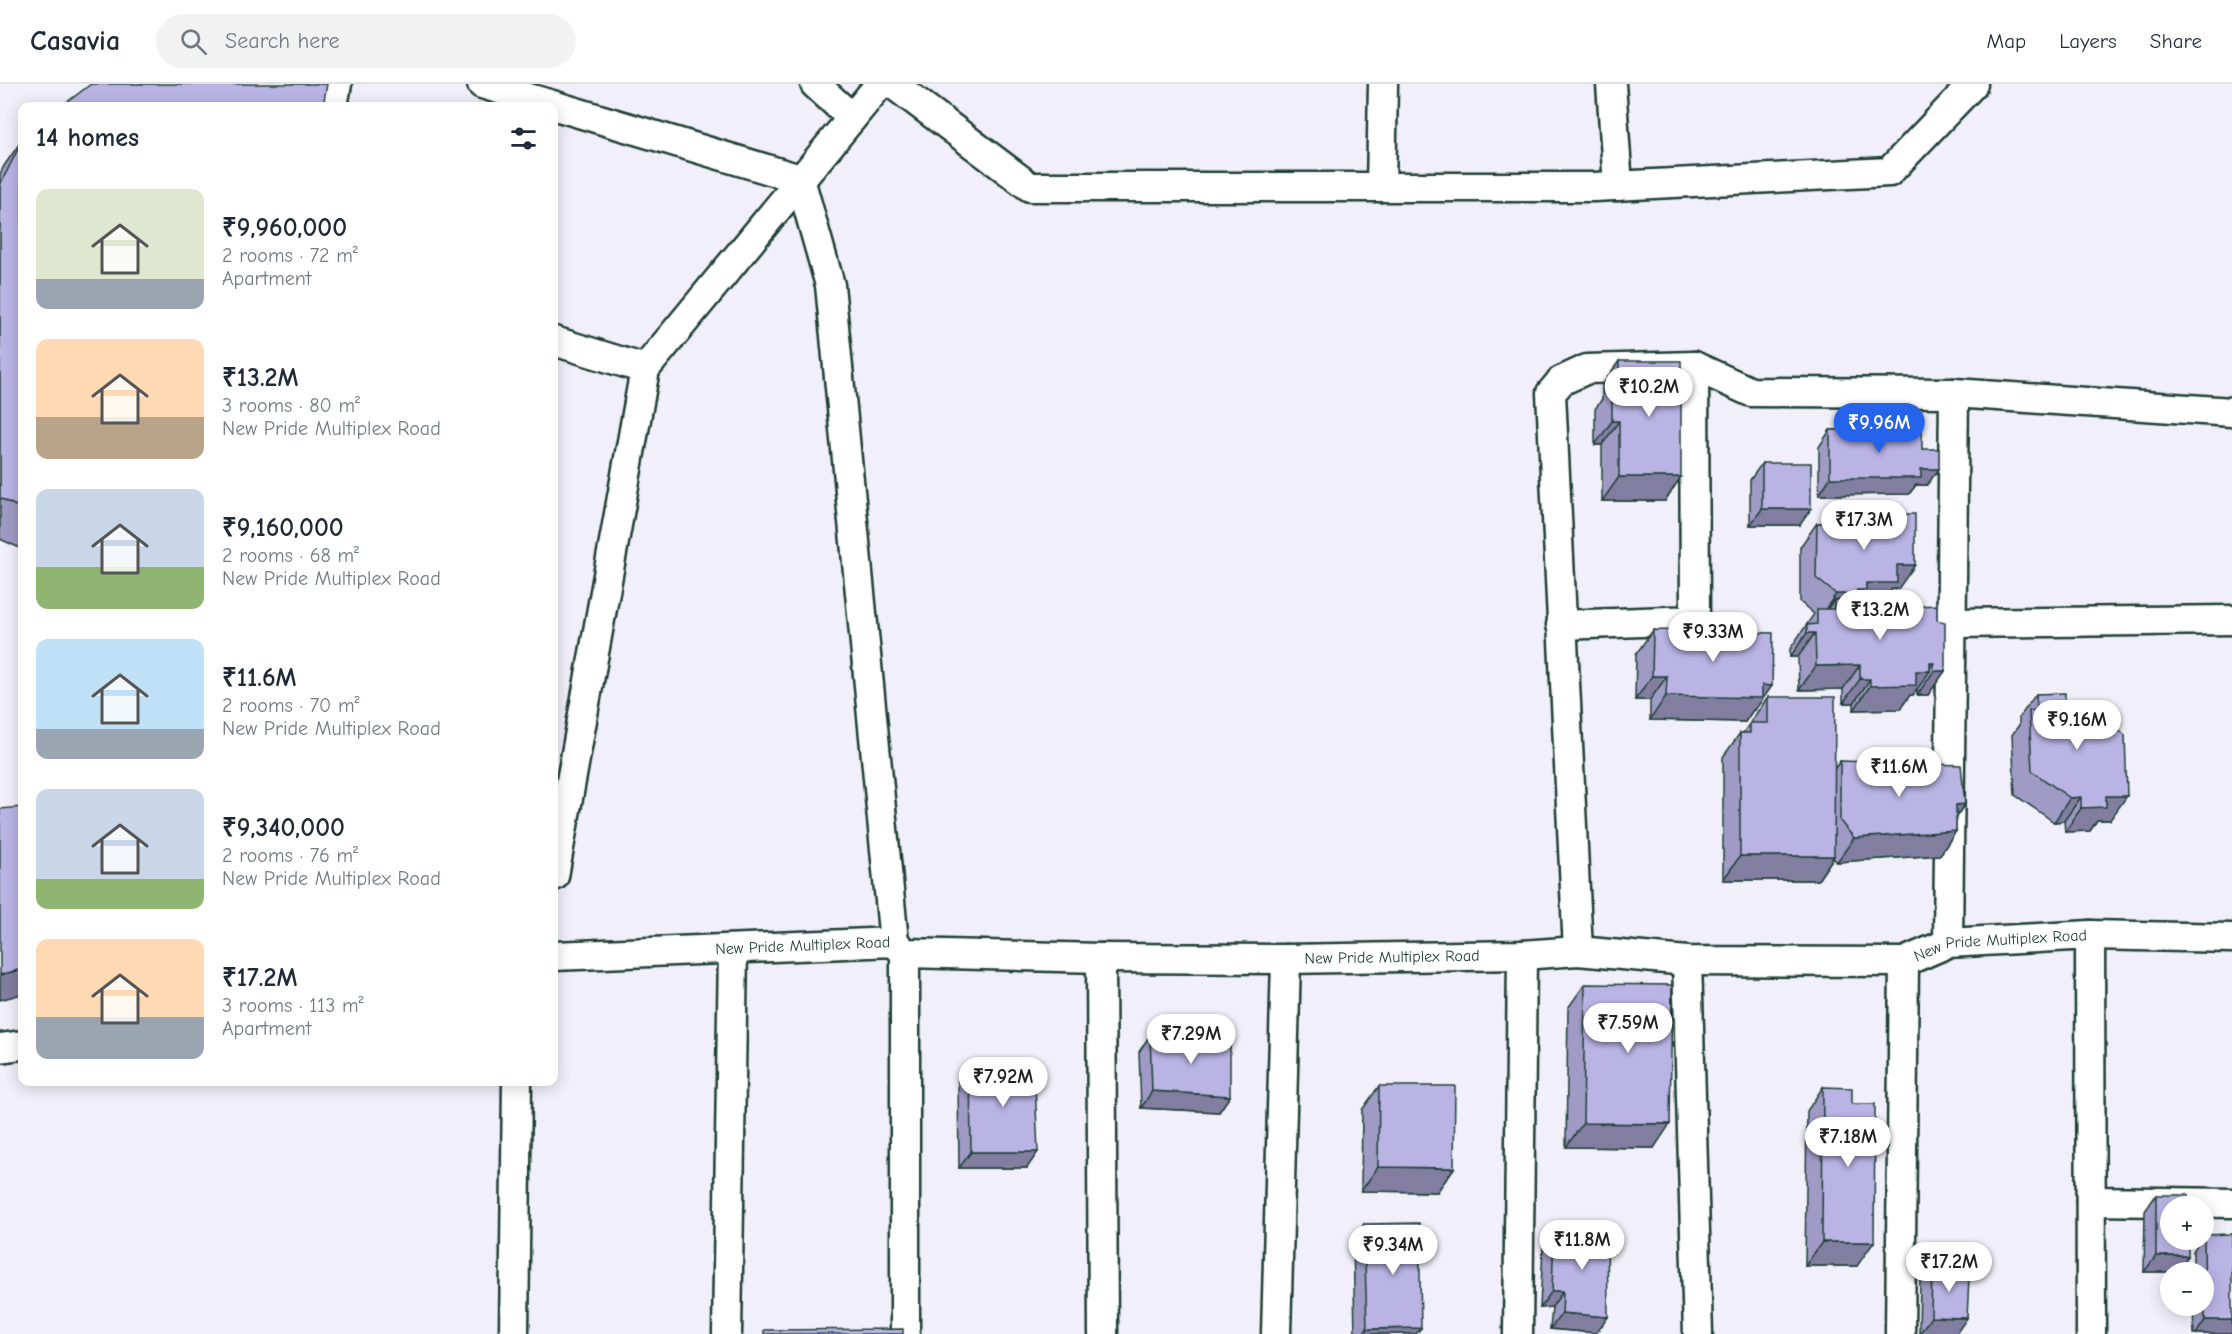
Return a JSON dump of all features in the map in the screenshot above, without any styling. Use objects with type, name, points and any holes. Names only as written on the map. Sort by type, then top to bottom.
[{"type":"street","points":[[334,102],[337,84]]},
{"type":"street","points":[[482,84],[542,102]]},
{"type":"street","points":[[815,84],[852,118]]},
{"type":"street","points":[[558,854],[645,369],[880,84]]},
{"type":"street","points":[[893,84],[1030,188],[1618,186],[1888,172],[1973,84]]},
{"type":"street","points":[[1382,188],[1383,84]]},
{"type":"street","points":[[1611,84],[1618,186]]},
{"type":"street","points":[[558,107],[801,179]]},
{"type":"street","points":[[801,179],[830,285],[899,948],[905,1334]]},
{"type":"street","points":[[558,342],[645,369]]},
{"type":"street","points":[[1561,625],[1695,621],[1694,366]]},
{"type":"street","points":[[1578,951],[1551,393],[1561,381],[1587,369],[1694,366],[1751,392],[1954,393],[2232,412]]},
{"type":"street","points":[[1948,943],[1954,393]]},
{"type":"street","points":[[1953,624],[2232,620]]},
{"type":"street","points":[[2090,935],[2091,1334]]},
{"type":"street","name":"New Pride Multiplex Road","points":[[558,956],[733,949],[899,948],[1101,958],[1286,959],[1522,955],[1578,951],[1687,961],[1904,962],[1948,943],[2090,935],[2232,938]]},
{"type":"street","points":[[727,1334],[733,949]]},
{"type":"street","points":[[1518,1334],[1522,955]]},
{"type":"street","points":[[1101,958],[1103,1334]]},
{"type":"street","points":[[1276,1334],[1286,959]]},
{"type":"street","points":[[1687,961],[1698,1334]]},
{"type":"street","points":[[1900,1334],[1904,962]]},
{"type":"street","points":[[0,1048],[18,1045]]},
{"type":"street","points":[[514,1334],[517,1086]]},
{"type":"street","points":[[2091,1201],[2232,1203]]},
{"type":"building","points":[[91,84],[327,84],[324,102],[67,102]]},
{"type":"building","points":[[18,149],[18,507],[0,498],[0,185]]},
{"type":"building","points":[[1619,361],[1681,361],[1681,477],[1619,477],[1619,421],[1612,421],[1612,385],[1619,385]]},
{"type":"building","points":[[1848,423],[1861,423],[1861,430],[1922,429],[1922,449],[1939,449],[1939,469],[1921,469],[1921,478],[1830,478],[1830,430],[1848,430]]},
{"type":"building","points":[[1762,463],[1811,463],[1811,509],[1762,509]]},
{"type":"building","points":[[1842,514],[1915,514],[1915,565],[1897,565],[1897,583],[1866,583],[1866,590],[1857,590],[1856,596],[1836,594],[1816,578],[1817,523],[1842,523]]},
{"type":"building","points":[[1882,599],[1882,605],[1904,604],[1904,612],[1918,612],[1918,606],[1937,605],[1937,620],[1945,622],[1945,671],[1934,671],[1934,663],[1930,663],[1930,671],[1916,671],[1916,685],[1870,686],[1870,679],[1860,679],[1860,665],[1816,666],[1815,633],[1807,633],[1807,625],[1817,624],[1817,609],[1834,609],[1834,600],[1848,600],[1848,605],[1859,605],[1859,600]]},
{"type":"building","points":[[1653,630],[1773,633],[1772,686],[1762,685],[1762,698],[1666,696],[1667,676],[1652,676]]},
{"type":"building","points":[[2065,693],[2065,702],[2073,702],[2073,713],[2084,712],[2084,706],[2094,706],[2095,717],[2105,716],[2125,735],[2127,796],[2106,796],[2106,807],[2081,808],[2081,797],[2070,798],[2032,771],[2029,711],[2037,710],[2036,694]]},
{"type":"building","points":[[1768,697],[1835,697],[1834,856],[1740,856],[1740,733],[1750,733],[1750,723],[1768,723]]},
{"type":"building","points":[[1840,761],[1961,765],[1965,804],[1956,805],[1956,831],[1854,838],[1840,821]]},
{"type":"building","points":[[18,807],[18,970],[0,975],[0,809]]},
{"type":"building","points":[[1585,984],[1672,985],[1670,1124],[1583,1123]]},
{"type":"building","points":[[1150,1035],[1230,1040],[1230,1096],[1152,1091]]},
{"type":"building","points":[[1034,1062],[1038,1152],[971,1152],[970,1063]]},
{"type":"building","points":[[1379,1086],[1455,1086],[1454,1168],[1378,1167]]},
{"type":"building","points":[[1823,1087],[1852,1088],[1852,1104],[1875,1104],[1874,1242],[1822,1242]]},
{"type":"building","points":[[2156,1195],[2188,1195],[2160,1196],[2160,1250],[2188,1250],[2188,1256],[2156,1256]]},
{"type":"building","points":[[1419,1223],[1421,1328],[1367,1329],[1364,1224]]},
{"type":"building","points":[[1554,1230],[1607,1230],[1608,1317],[1562,1313],[1563,1291],[1552,1291]]},
{"type":"building","points":[[2232,1234],[2232,1320],[2205,1320],[2205,1316],[2214,1316],[2214,1262],[2204,1262],[2204,1250],[2214,1250],[2214,1235]]},
{"type":"building","points":[[1932,1265],[1955,1265],[1955,1277],[1969,1277],[1967,1318],[1931,1317]]},
{"type":"building","points":[[903,1329],[903,1334],[764,1334],[764,1330]]}]
